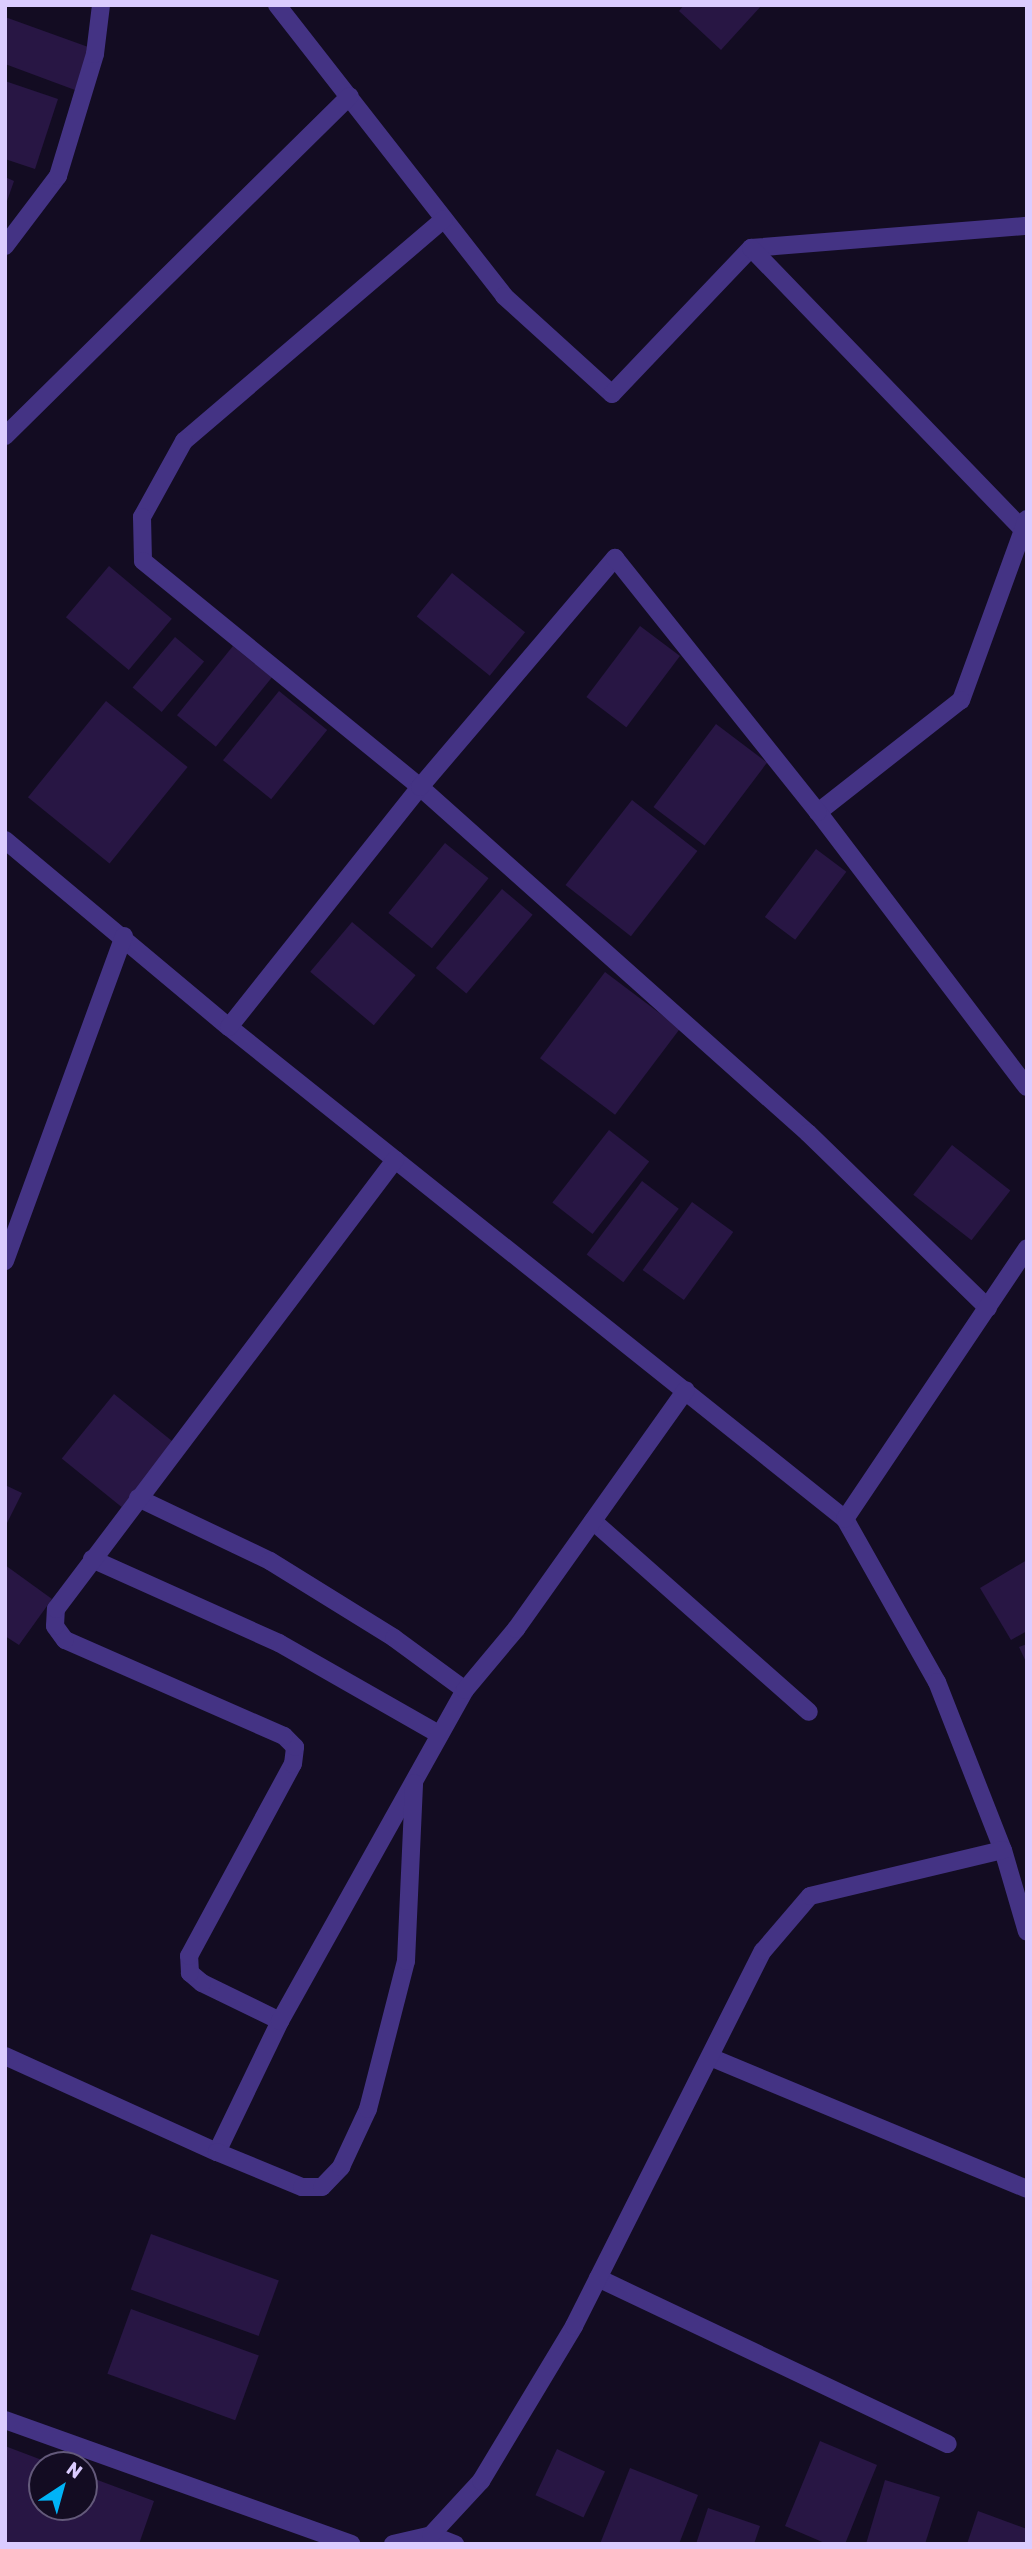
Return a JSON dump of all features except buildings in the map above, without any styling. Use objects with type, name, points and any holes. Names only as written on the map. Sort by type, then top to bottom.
[{"type":"street","points":[[5,246],[58,176],[95,54],[101,5]]},
{"type":"street","points":[[277,5],[504,296],[612,394],[751,248],[1027,226]]},
{"type":"street","points":[[5,436],[350,96]]},
{"type":"street","points":[[444,219],[184,441],[142,517],[143,561],[419,787],[808,1133],[988,1308]]},
{"type":"street","points":[[751,248],[1025,524],[961,701],[818,812]]},
{"type":"street","points":[[229,1027],[419,787],[615,558],[818,812],[1027,1087]]},
{"type":"street","points":[[5,840],[124,936],[229,1027],[686,1390],[845,1520],[937,1682],[1003,1850],[1027,1932]]},
{"type":"street","points":[[5,1261],[124,936]]},
{"type":"street","points":[[280,2021],[202,1983],[190,1973],[190,1956],[293,1764],[295,1747],[284,1736],[65,1640],[55,1626],[55,1609],[395,1160]]},
{"type":"street","points":[[845,1520],[1027,1248]]},
{"type":"street","points":[[217,2152],[280,2021],[465,1689],[516,1629],[686,1390]]},
{"type":"street","points":[[138,1498],[270,1561],[394,1638],[465,1689]]},
{"type":"street","points":[[593,1521],[809,1712]]},
{"type":"street","points":[[92,1559],[279,1643],[440,1735]]},
{"type":"street","points":[[5,2056],[217,2152],[302,2187],[322,2187],[341,2167],[368,2109],[406,1961],[414,1779]]},
{"type":"street","points":[[393,2544],[430,2535],[481,2481],[598,2278],[763,1951],[810,1896],[1003,1850]]},
{"type":"street","points":[[710,2057],[1027,2189]]},
{"type":"street","points":[[598,2278],[948,2444]]},
{"type":"street","points":[[5,2420],[352,2544]]},
{"type":"street","points":[[430,2535],[455,2544]]}]
